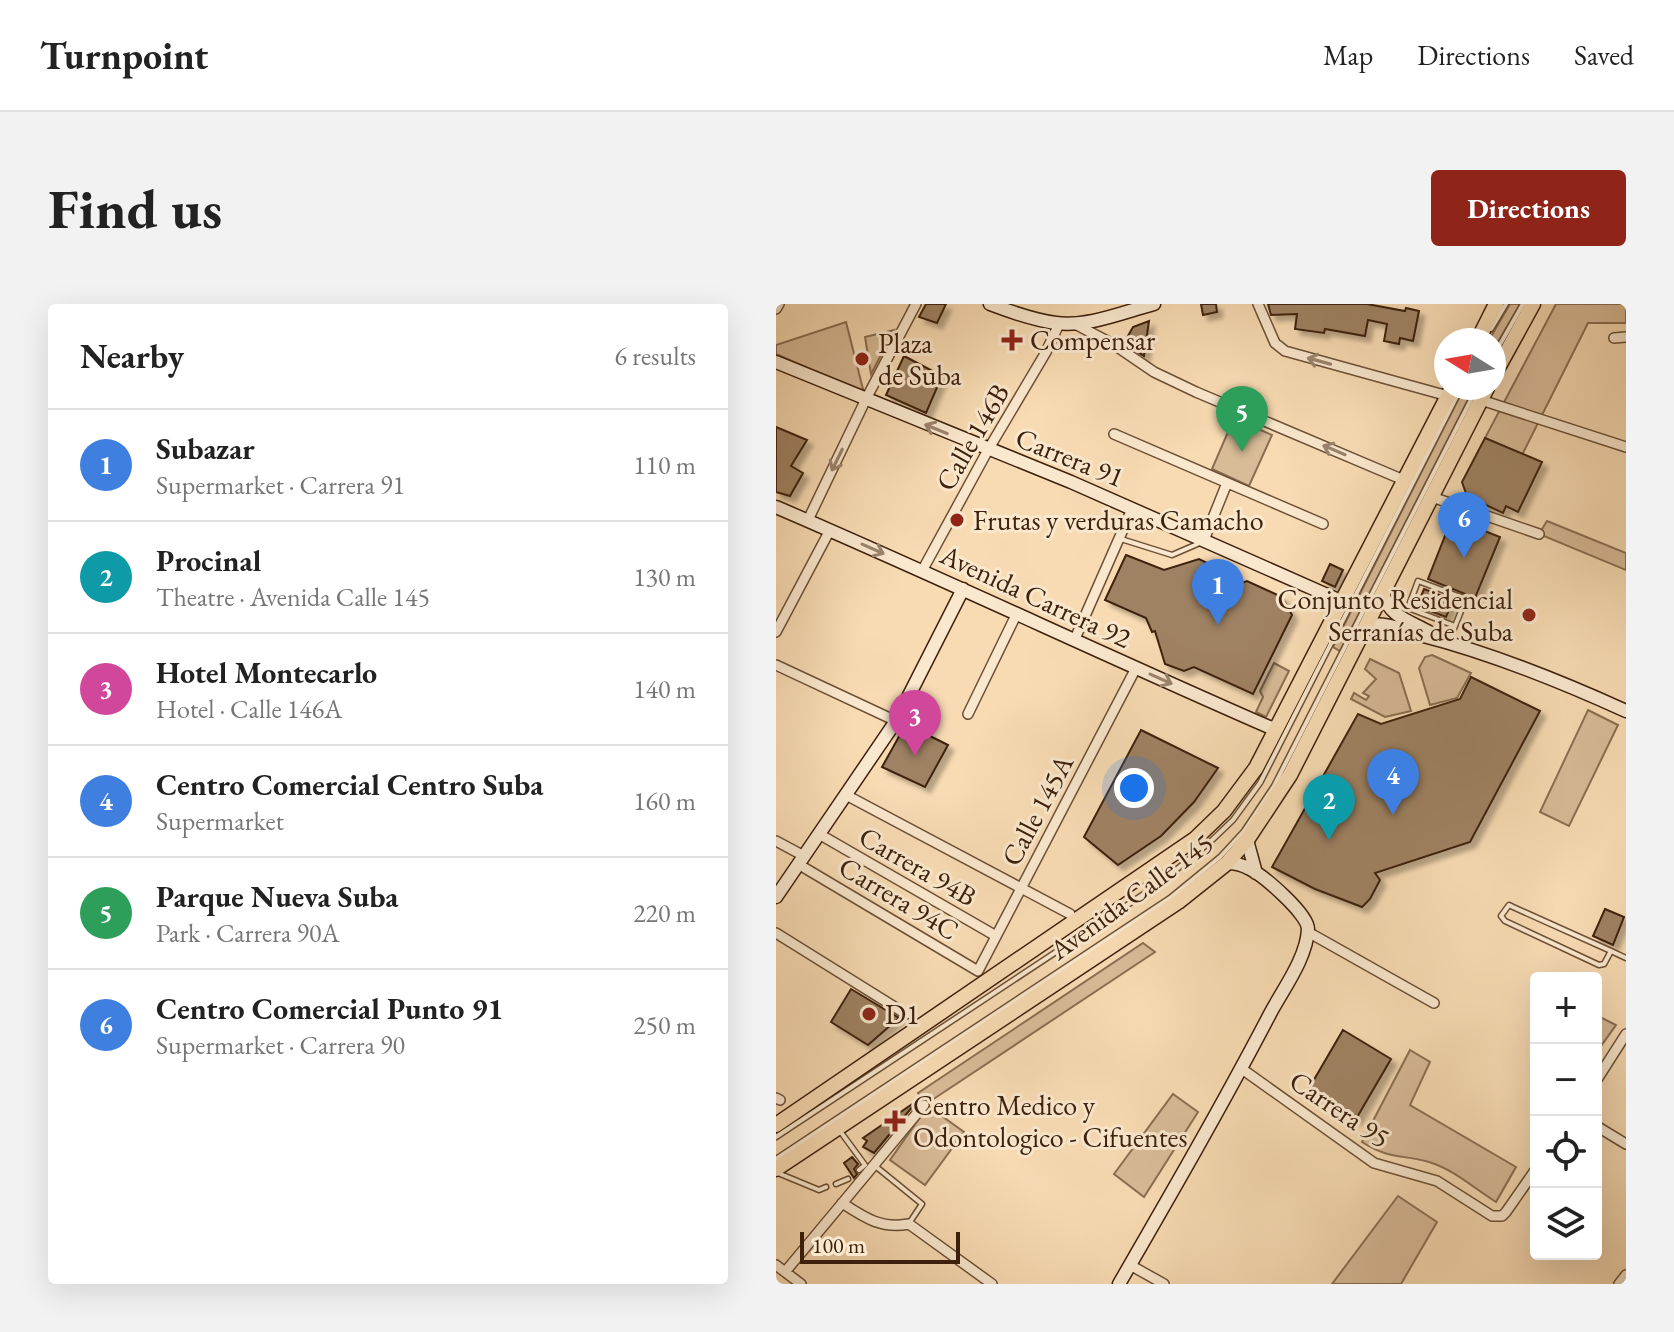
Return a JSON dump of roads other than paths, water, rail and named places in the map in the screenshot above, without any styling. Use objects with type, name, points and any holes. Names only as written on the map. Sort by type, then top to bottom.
[{"type":"main road","points":[[990,304],[1022,315],[1065,323],[1094,321],[1154,304]]},
{"type":"main road","points":[[1484,328],[1497,304]]},
{"type":"main road","points":[[1506,353],[1533,304]]},
{"type":"main road","name":"Carrera 91","points":[[776,362],[1132,509],[1343,602]]},
{"type":"main road","name":"Avenida Calle 145","points":[[776,1125],[1195,839],[1216,819],[1245,785],[1276,730],[1446,400]]},
{"type":"main road","name":"Avenida Calle 145","points":[[776,1170],[1178,902],[1227,863],[1247,840],[1290,775],[1478,400]]},
{"type":"main road","name":"Avenida Carrera 92","points":[[776,507],[1276,730]]},
{"type":"main road","points":[[776,897],[896,721],[963,589]]},
{"type":"main road","points":[[1383,593],[1388,608],[1394,614],[1446,641]]},
{"type":"main road","points":[[1366,626],[1388,625],[1446,641],[1549,678],[1626,711]]},
{"type":"main road","points":[[1247,840],[1256,873]]},
{"type":"main road","points":[[1119,1284],[1242,1069],[1295,966],[1308,932],[1307,922],[1301,913],[1256,873],[1244,866],[1227,863]]},
{"type":"street","points":[[808,520],[916,304]]},
{"type":"street","points":[[1258,304],[1275,343],[1285,351],[1434,388]]},
{"type":"street","points":[[1065,323],[1113,344],[1154,372],[1182,386],[1406,481]]},
{"type":"street","name":"Calle 146B","points":[[922,571],[988,450],[1065,323]]},
{"type":"street","points":[[1614,338],[1626,337]]},
{"type":"street","points":[[1503,400],[1626,447]]},
{"type":"street","points":[[1114,434],[1323,524]]},
{"type":"street","points":[[1204,540],[1227,483]]},
{"type":"street","points":[[1432,497],[1539,534]]},
{"type":"street","points":[[1074,641],[1132,509]]},
{"type":"street","points":[[776,632],[830,530]]},
{"type":"street","points":[[968,714],[1017,613]]},
{"type":"street","points":[[776,665],[896,721]]},
{"type":"street","name":"Calle 145A","points":[[978,971],[1136,668]]},
{"type":"street","points":[[846,795],[1070,914]]},
{"type":"street","name":"Carrera 94B","points":[[819,834],[996,936]]},
{"type":"street","name":"Carrera 94C","points":[[776,841],[801,860],[978,971]]},
{"type":"street","points":[[1308,932],[1434,1003]]},
{"type":"street","points":[[776,933],[906,1014]]},
{"type":"street","points":[[1602,1072],[1626,1034]]},
{"type":"street","name":"Carrera 95","points":[[1242,1069],[1374,1163],[1426,1176],[1492,1216],[1502,1216],[1530,1177]]},
{"type":"street","points":[[785,1272],[924,1105]]},
{"type":"street","points":[[1602,1129],[1626,1144]]},
{"type":"street","points":[[842,1203],[884,1226],[909,1224],[992,1284]]},
{"type":"street","points":[[776,1265],[801,1284]]},
{"type":"street","points":[[1130,1265],[1164,1284]]},
{"type":"street","points":[[1619,1284],[1626,1275]]},
{"type":"lane","points":[[1493,328],[1506,304]]},
{"type":"lane","points":[[1506,334],[1523,304]]},
{"type":"lane","points":[[776,1137],[1156,886],[1233,820],[1260,783],[1455,400]]},
{"type":"lane","points":[[776,1159],[1170,898],[1220,857],[1244,831],[1288,762],[1478,400]]},
{"type":"lane","points":[[1120,538],[1172,555],[1204,540]]},
{"type":"lane","points":[[1446,641],[1455,626],[1466,599],[1418,581],[1408,608],[1455,626]]},
{"type":"lane","points":[[1611,951],[1604,964],[1599,965],[1505,921],[1501,916],[1509,905],[1611,951],[1626,958]]},
{"type":"lane","points":[[838,1128],[865,1165],[859,1170]]},
{"type":"lane","points":[[874,1165],[922,1204],[909,1224]]},
{"type":"lane","points":[[776,1170],[819,1190],[826,1187]]},
{"type":"lane","points":[[836,1184],[848,1179]]},
{"type":"place","name":"Compensar","points":[[1012,340]]},
{"type":"place","name":"Plaza de Suba","points":[[862,359]]},
{"type":"place","name":"Parque Nueva Suba","points":[[1242,452]]},
{"type":"place","name":"Frutas y verduras Camacho","points":[[957,520]]},
{"type":"place","name":"Centro Comercial Punto 91","points":[[1464,558]]},
{"type":"place","name":"Conjunto Residencial Serranías de Suba","points":[[1529,615]]},
{"type":"place","name":"Subazar","points":[[1218,625]]},
{"type":"place","name":"Hotel Montecarlo","points":[[915,756]]},
{"type":"place","name":"Centro Comercial Centro Suba","points":[[1393,815]]},
{"type":"place","name":"Procinal","points":[[1329,840]]},
{"type":"place","name":"D1","points":[[869,1014]]},
{"type":"place","name":"Centro Medico y Odontologico - Cifuentes","points":[[895,1121]]}]
